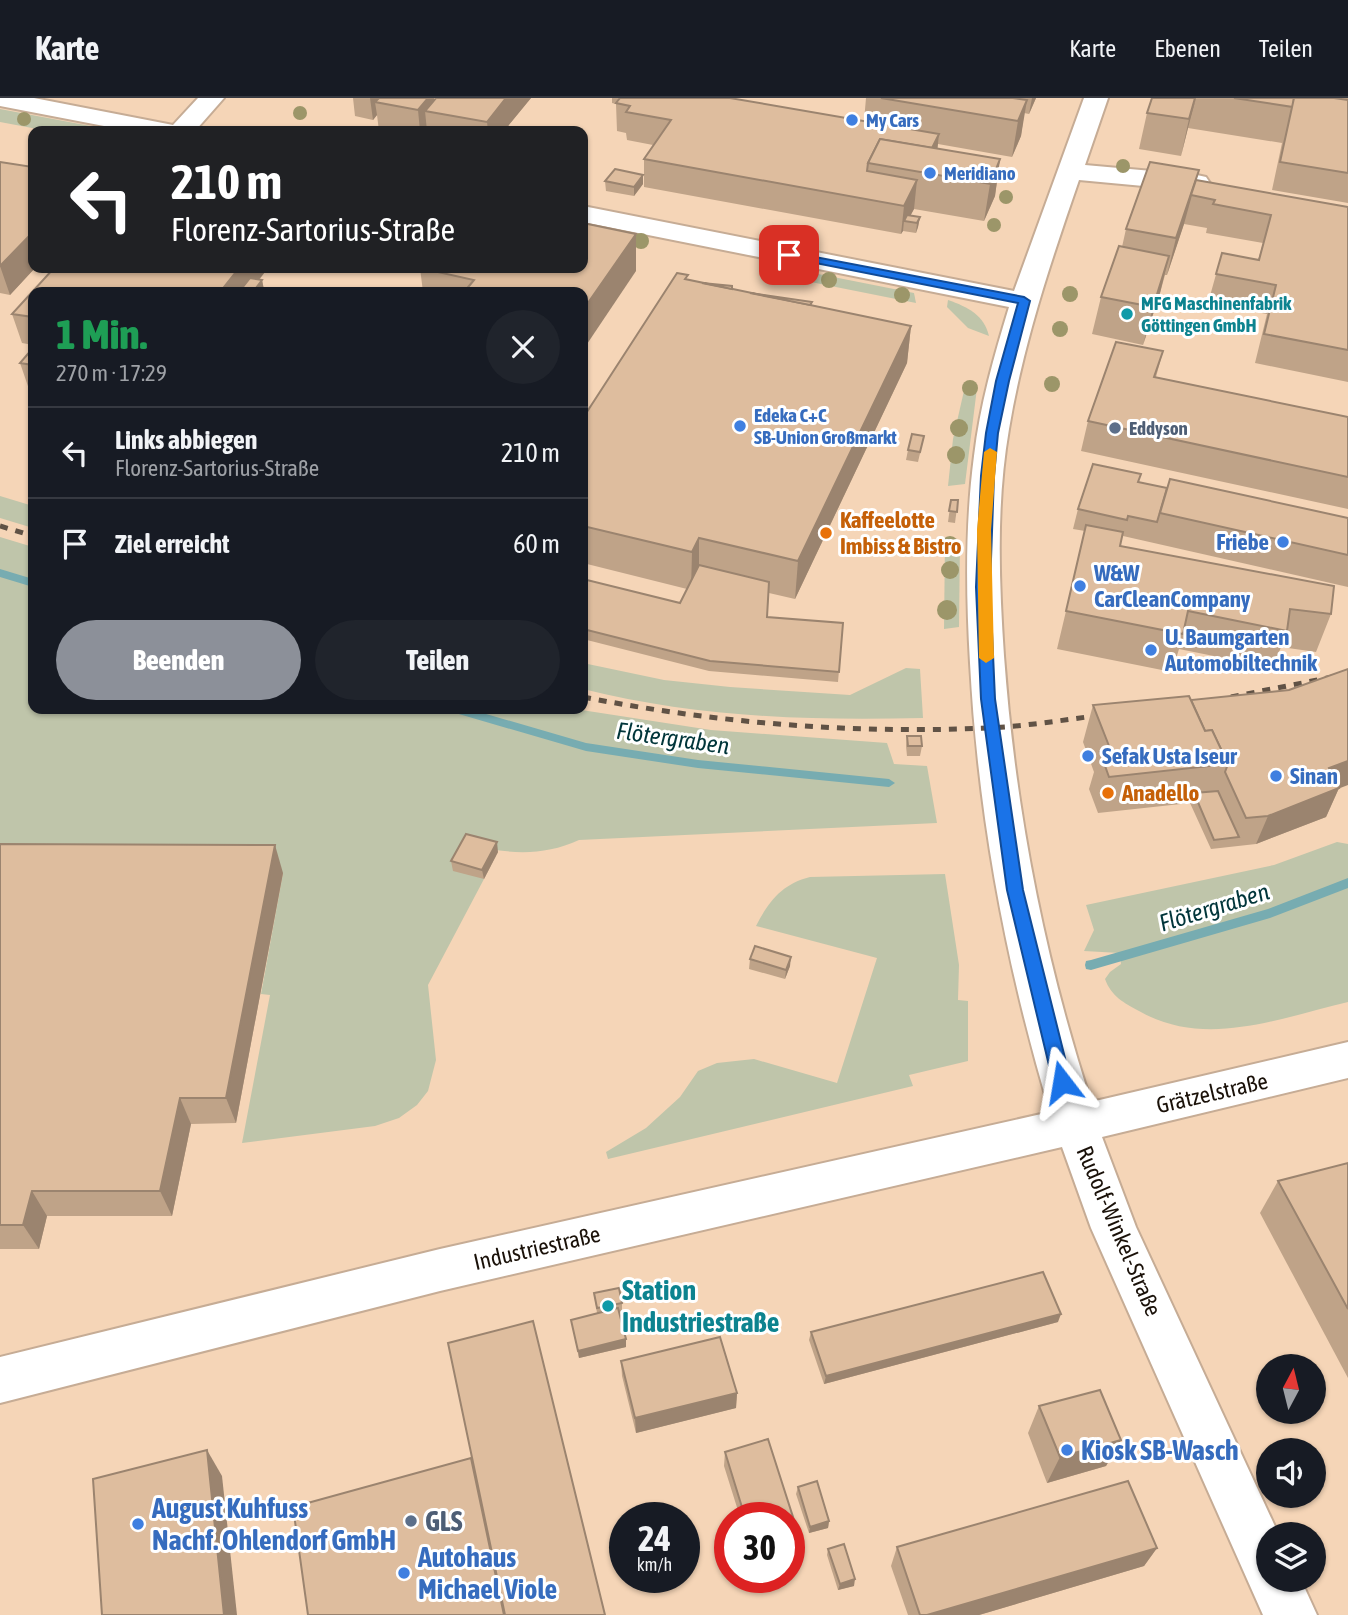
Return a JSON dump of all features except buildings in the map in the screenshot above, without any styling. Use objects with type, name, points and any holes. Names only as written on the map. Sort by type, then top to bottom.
[{"type":"street","points":[[186,126],[212,98]]},
{"type":"street","name":"Rudolf-Winkel-Straße","points":[[1096,98],[1024,301],[1002,381],[992,433],[983,587],[988,699],[1015,890],[1062,1082],[1103,1201],[1256,1541]]},
{"type":"street","points":[[0,99],[142,126]]},
{"type":"street","points":[[1070,171],[1212,185]]},
{"type":"street","points":[[588,215],[1024,301]]},
{"type":"street","name":"Grätzelstraße","points":[[1076,1125],[1348,1060]]},
{"type":"street","name":"Industriestraße","points":[[0,1380],[440,1270],[1076,1125]]},
{"type":"street","points":[[1279,1592],[1291,1615]]},
{"type":"shaded area","points":[[0,98],[1348,98],[1348,1615],[0,1615]]},
{"type":"green space","points":[[0,109],[90,126],[28,127],[0,122]]},
{"type":"green space","points":[[783,267],[914,293],[916,303],[761,272]]},
{"type":"green space","points":[[948,300],[979,317],[989,336],[968,328],[947,307]]},
{"type":"green space","points":[[966,382],[975,383],[977,388],[965,484],[948,486],[953,439]]},
{"type":"green space","points":[[0,496],[28,504],[28,526],[0,518]]},
{"type":"green space","points":[[0,537],[28,545],[28,714],[588,714],[588,711],[711,730],[887,743],[894,764],[927,766],[937,823],[579,840],[551,849],[524,852],[468,844],[484,879],[428,985],[436,1060],[428,1091],[417,1105],[399,1118],[375,1126],[242,1143],[270,995],[261,994],[283,873],[0,872]]},
{"type":"green space","points":[[945,539],[960,541],[959,627],[944,629]]},
{"type":"green space","points":[[588,664],[664,680],[850,695],[906,668],[920,669],[923,718],[795,718],[709,711],[588,690]]},
{"type":"green space","points":[[1337,842],[1348,844],[1348,1002],[1243,1027],[1190,1028],[1164,1022],[1133,1008],[1114,994],[1105,979],[1121,964],[1120,953],[1084,951],[1094,930],[1086,905],[1274,865]]},
{"type":"green space","points":[[945,874],[959,965],[958,1000],[968,1001],[968,1061],[909,1075],[913,1086],[608,1159],[606,1152],[646,1128],[680,1097],[698,1071],[717,1063],[754,1059],[837,1083],[877,958],[756,926],[771,901],[784,889],[810,877]]},
{"type":"waterway","name":"Flötergraben","points":[[0,573],[28,581]]},
{"type":"waterway","name":"Flötergraben","points":[[473,714],[586,747],[698,764],[889,783]]},
{"type":"waterway","name":"Flötergraben","points":[[1091,965],[1270,913],[1348,883]]},
{"type":"railway","points":[[0,526],[28,534]]},
{"type":"railway","points":[[1231,697],[1348,674]]},
{"type":"railway","points":[[588,698],[684,714],[835,728],[1003,727],[1110,714]]},
{"type":"slow traffic","points":[[986,658],[984,530],[990,452]]},
{"type":"place","name":"My Cars","points":[[852,120]]},
{"type":"place","name":"Meridiano","points":[[930,173]]},
{"type":"place","name":"MFG Maschinenfabrik Göttingen GmbH","points":[[1127,314]]},
{"type":"place","name":"Edeka C+C SB-Union Großmarkt","points":[[740,426]]},
{"type":"place","name":"Eddyson","points":[[1115,428]]},
{"type":"place","name":"Kaffeelotte Imbiss & Bistro","points":[[826,533]]},
{"type":"place","name":"Friebe","points":[[1283,542]]},
{"type":"place","name":"W&W CarCleanCompany","points":[[1080,586]]},
{"type":"place","name":"U. Baumgarten Automobiltechnik","points":[[1151,650]]},
{"type":"place","name":"Sefak Usta Iseur","points":[[1088,756]]},
{"type":"place","name":"Sinan","points":[[1276,776]]},
{"type":"place","name":"Anadello","points":[[1108,793]]},
{"type":"place","name":"Station Industriestraße","points":[[608,1306]]},
{"type":"place","name":"Kiosk SB-Wasch","points":[[1067,1450]]},
{"type":"place","name":"GLS","points":[[411,1521]]},
{"type":"place","name":"August Kuhfuss Nachf. Ohlendorf GmbH","points":[[138,1524]]},
{"type":"place","name":"Autohaus Michael Viole","points":[[404,1573]]},
{"type":"route","points":[[789,255],[1024,301],[1002,381],[992,433],[988,476],[983,587],[988,699],[1015,890],[1062,1082]]}]
